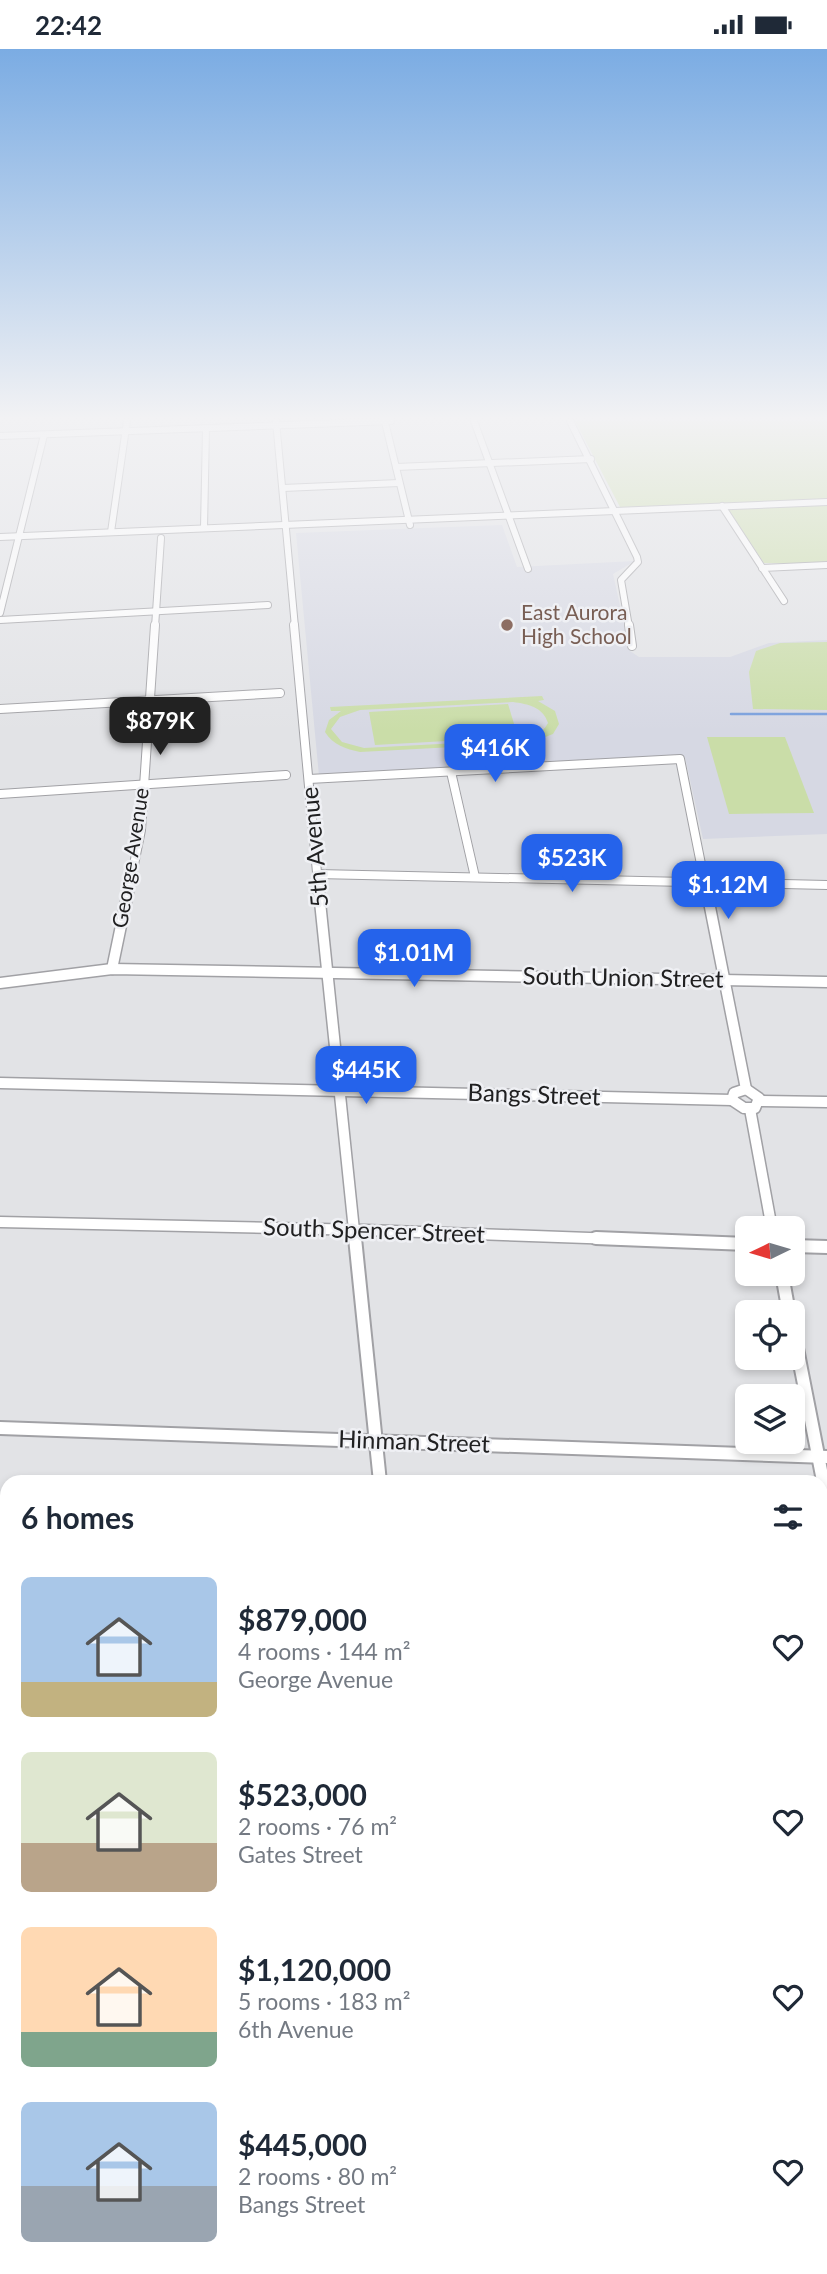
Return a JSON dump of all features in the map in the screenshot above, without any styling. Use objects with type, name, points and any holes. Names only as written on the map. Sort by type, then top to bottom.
[{"type":"street","points":[[0,613],[23,525]]},
{"type":"street","points":[[111,532],[112,525]]},
{"type":"street","points":[[0,537],[339,525]]},
{"type":"street","points":[[512,525],[528,569]]},
{"type":"street","points":[[622,525],[638,562],[621,580],[632,646]]},
{"type":"street","points":[[733,525],[784,601]]},
{"type":"street","name":"5th Avenue","points":[[286,527],[338,1090],[379,1475]]},
{"type":"street","name":"George Avenue","points":[[112,969],[137,852],[161,538]]},
{"type":"street","points":[[762,568],[827,565]]},
{"type":"street","points":[[0,619],[268,605]]},
{"type":"street","points":[[0,709],[280,693]]},
{"type":"street","points":[[309,779],[680,759],[746,1089]]},
{"type":"street","points":[[451,772],[475,877]]},
{"type":"street","points":[[0,794],[286,775]]},
{"type":"street","points":[[317,874],[827,885]]},
{"type":"street","name":"South Union Street","points":[[0,983],[112,969],[827,982]]},
{"type":"street","name":"Bangs Street","points":[[0,1083],[732,1100]]},
{"type":"street","points":[[746,1089],[755,1093],[760,1101],[750,1109],[741,1107],[732,1100],[734,1093],[746,1089]]},
{"type":"street","points":[[760,1101],[827,1103]]},
{"type":"street","points":[[750,1109],[770,1216]]},
{"type":"street","name":"South Spencer Street","points":[[0,1221],[735,1244]]},
{"type":"street","points":[[805,1246],[827,1247]]},
{"type":"street","points":[[803,1370],[823,1456],[825,1475]]},
{"type":"street","name":"Hinman Street","points":[[0,1428],[823,1456]]},
{"type":"shaded area","points":[[502,525],[517,567],[635,561],[613,574],[630,651],[639,657],[730,657],[769,643],[827,640],[827,834],[703,839],[685,757],[319,776],[296,533]]},
{"type":"green space","points":[[738,525],[827,525],[827,564],[764,563]]},
{"type":"green space","points":[[827,642],[827,710],[753,709],[749,672],[756,651],[780,643]]},
{"type":"green space","points":[[542,696],[544,700],[538,701],[555,711],[559,724],[553,734],[530,743],[360,752],[340,746],[325,732],[329,720],[341,711],[331,711],[330,707]],"holes":[[[513,702],[529,705],[543,713],[548,723],[539,734],[517,740],[364,748],[342,742],[331,729],[340,717],[360,710]]]},
{"type":"green space","points":[[508,704],[518,737],[375,745],[369,712]]},
{"type":"green space","points":[[707,737],[785,737],[814,813],[729,814]]},
{"type":"waterway","points":[[731,714],[827,714]]},
{"type":"place","name":"East Aurora High School","points":[[507,625]]}]
